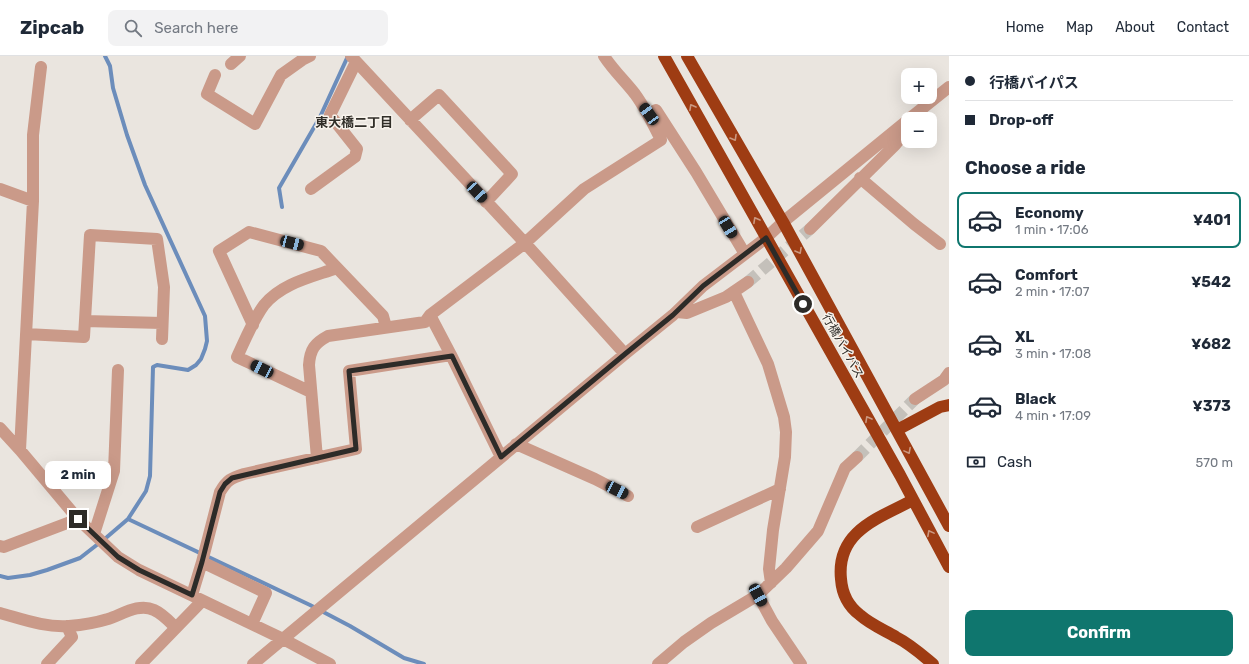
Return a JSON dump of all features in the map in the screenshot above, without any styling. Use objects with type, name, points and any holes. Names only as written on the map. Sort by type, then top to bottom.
[{"type":"highway","name":"行橋バイパス","points":[[664,56],[949,567]]},
{"type":"highway","name":"行橋バイパス","points":[[687,56],[783,222],[949,526]]},
{"type":"highway","points":[[897,430],[940,407],[949,405]]},
{"type":"highway","points":[[913,500],[864,526],[854,535],[843,554],[840,573],[842,588],[851,607],[860,615],[915,648],[933,664]]},
{"type":"street","points":[[215,75],[207,94],[255,124],[281,75],[310,56]]},
{"type":"street","points":[[317,458],[309,365],[313,348],[320,340],[328,336],[425,322],[430,315],[524,243],[584,189],[661,140],[649,114],[610,66],[604,56]]},
{"type":"street","points":[[311,189],[355,157],[357,149],[330,115],[353,59],[625,354]]},
{"type":"street","points":[[20,450],[33,201],[33,136],[41,67]]},
{"type":"street","points":[[918,112],[949,87]]},
{"type":"street","points":[[410,120],[439,95],[512,174],[486,202]]},
{"type":"street","points":[[649,114],[656,110],[696,172],[745,254]]},
{"type":"street","points":[[253,664],[516,444],[677,312],[703,286],[766,238],[783,222],[901,126]]},
{"type":"street","points":[[810,229],[901,138]]},
{"type":"street","points":[[860,178],[940,244]]},
{"type":"street","points":[[0,189],[33,201]]},
{"type":"street","points":[[253,325],[219,251],[249,232],[321,251],[383,316],[386,327]]},
{"type":"street","points":[[26,334],[84,338],[90,235],[157,239],[164,287],[162,339]]},
{"type":"street","points":[[311,392],[237,357],[264,305],[275,294],[286,286],[338,268]]},
{"type":"street","points":[[677,312],[687,313],[726,297],[748,282]]},
{"type":"street","points":[[734,292],[760,344],[768,364],[784,417],[786,444],[773,530],[769,569],[771,583]]},
{"type":"street","points":[[430,315],[452,356],[501,457]]},
{"type":"street","points":[[85,321],[162,323]]},
{"type":"street","points":[[141,664],[176,628],[197,598],[202,562],[220,492],[225,484],[232,478],[356,449],[349,371],[452,356]]},
{"type":"street","points":[[94,534],[114,471],[118,370]]},
{"type":"street","points":[[915,399],[947,378]]},
{"type":"street","points":[[0,428],[78,519],[118,557],[139,570],[283,639],[330,664]]},
{"type":"street","points":[[516,444],[595,479],[628,496]]},
{"type":"street","points":[[658,664],[684,642],[758,595],[786,568],[818,531],[845,468],[857,457]]},
{"type":"street","points":[[697,527],[780,489]]},
{"type":"street","points":[[0,546],[4,547],[78,519]]},
{"type":"street","points":[[202,562],[266,593],[252,624]]},
{"type":"street","points":[[758,595],[772,621],[801,664]]},
{"type":"street","points":[[0,613],[44,625],[68,626],[91,624],[140,608],[153,610],[162,615],[176,628]]},
{"type":"street","points":[[47,664],[72,637],[68,626]]},
{"type":"waterway","points":[[0,576],[8,578],[30,575],[80,558],[128,519],[146,491],[150,476],[153,367],[157,365],[188,370],[196,365],[201,359],[207,341],[205,316],[145,185],[127,135],[113,88],[110,66],[105,56]]},
{"type":"waterway","points":[[282,207],[279,188],[320,117],[348,56]]},
{"type":"waterway","points":[[128,519],[310,605],[350,626],[404,658],[424,664]]},
{"type":"tunnel","points":[[748,282],[810,229]]},
{"type":"tunnel","points":[[857,457],[915,399]]},
{"type":"district","name":"東大橋二丁目","points":[[354,122]]},
{"type":"route","points":[[78,519],[118,557],[139,570],[192,595],[220,492],[225,484],[232,478],[244,474],[356,449],[349,371],[452,356],[501,457],[673,315],[703,286],[766,238],[803,304]]}]
